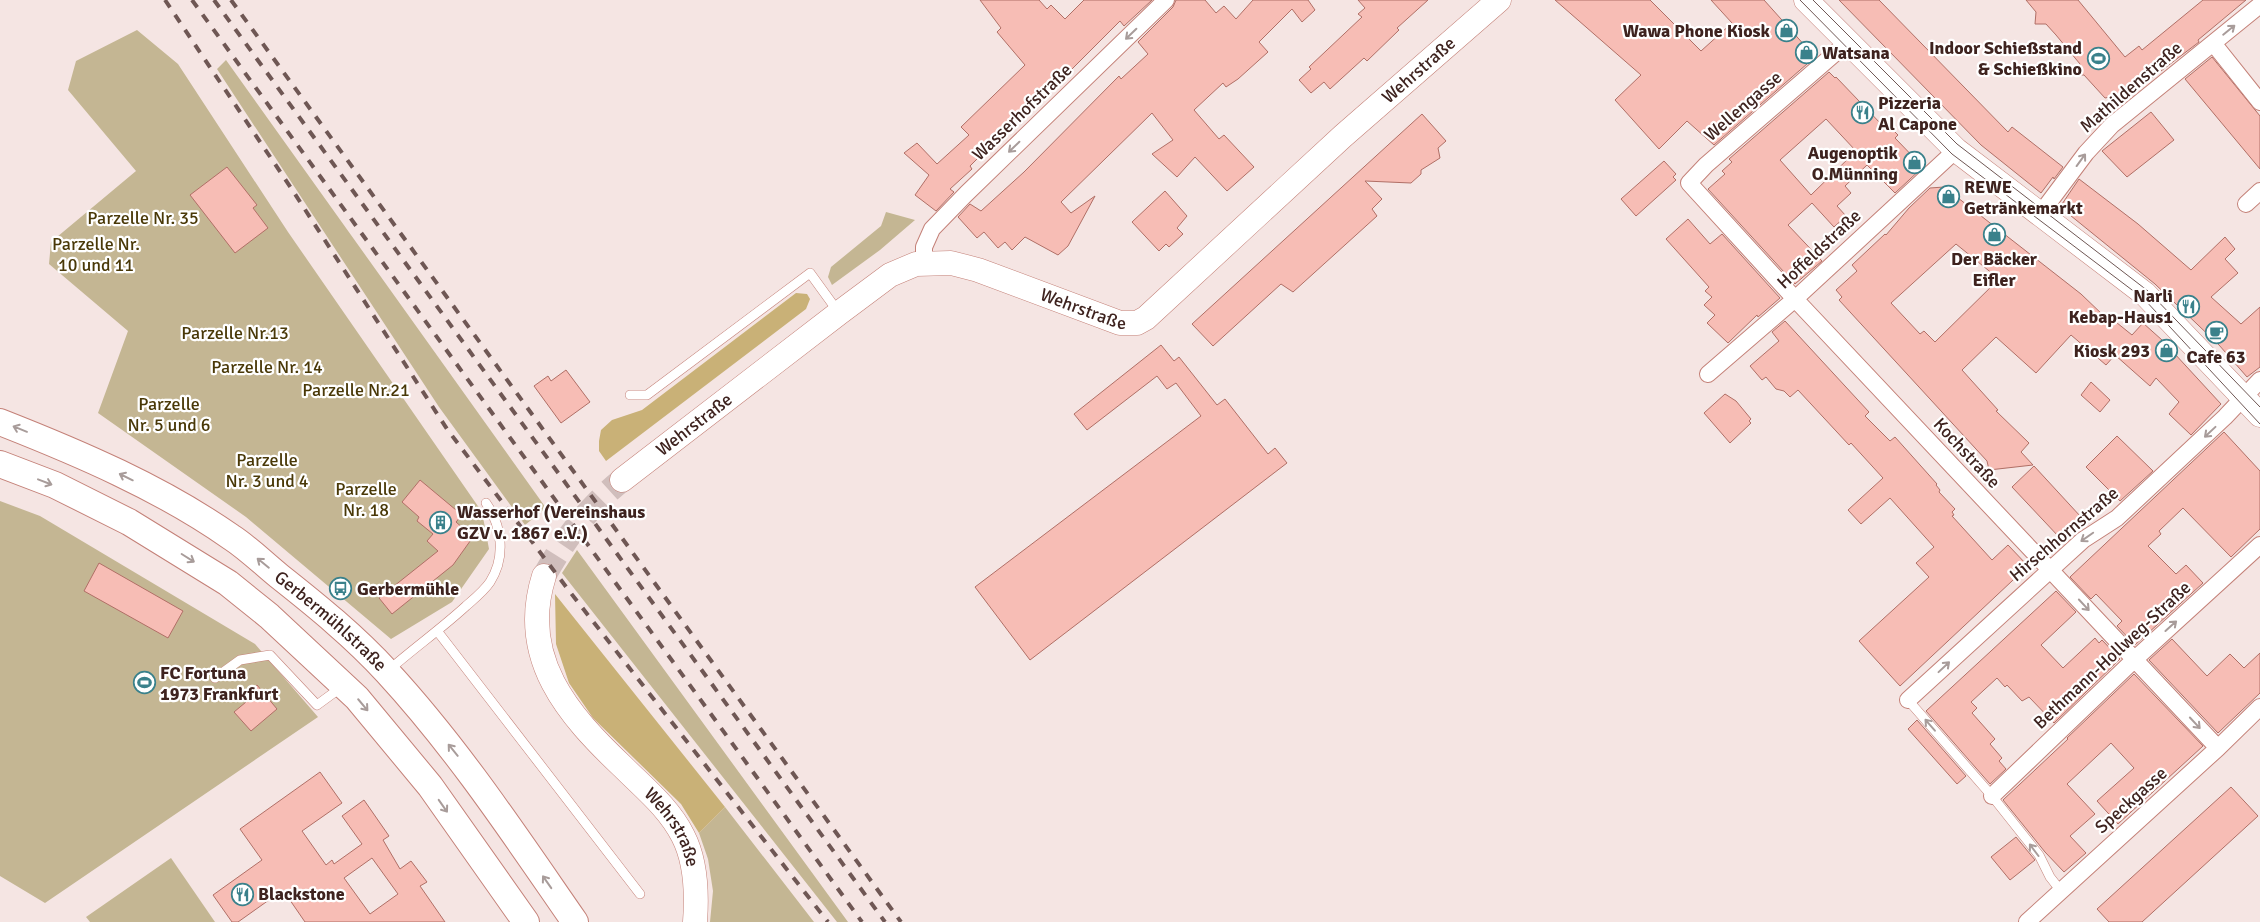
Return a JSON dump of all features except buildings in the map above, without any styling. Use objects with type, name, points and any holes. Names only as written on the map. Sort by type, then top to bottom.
[{"type":"main road","name":"Gerbermühlstraße","points":[[0,422],[72,450],[152,489],[231,536],[316,605],[387,672],[466,766],[575,922]]},
{"type":"main road","name":"Gerbermühlstraße","points":[[0,464],[54,485],[129,522],[228,583],[301,644],[344,685],[415,767],[526,922]]},
{"type":"street","name":"Wasserhofstraße","points":[[924,263],[924,247],[932,229],[1166,0]]},
{"type":"street","name":"Wehrstraße","points":[[622,480],[839,313],[890,275],[906,267],[924,263],[952,263],[978,270],[1120,323],[1137,323],[1152,313],[1343,136],[1499,0]]},
{"type":"street","points":[[1806,0],[1956,150],[2145,294],[2260,416]]},
{"type":"street","name":"Mathildenstraße","points":[[2041,213],[2086,153],[2112,125],[2213,43],[2258,11]]},
{"type":"street","name":"Wellengasse","points":[[1688,183],[1706,165],[1848,42]]},
{"type":"street","points":[[2213,43],[2260,102]]},
{"type":"street","name":"Hoffeldstraße","points":[[1708,374],[1795,300],[1956,150]]},
{"type":"street","name":"Kochstraße","points":[[1688,183],[1795,300],[2218,748]]},
{"type":"street","points":[[2246,204],[2260,191]]},
{"type":"street","name":"Hirschhornstraße","points":[[1908,700],[2083,540],[2117,518],[2225,417],[2260,380]]},
{"type":"street","name":"Bethmann-Hollweg-Straße","points":[[1992,796],[2135,659],[2260,545]]},
{"type":"street","name":"Wehrstraße","points":[[544,576],[538,606],[538,636],[541,653],[553,685],[585,731],[654,797],[674,821],[684,838],[691,860],[694,881],[695,922]]},
{"type":"street","name":"Speckgasse","points":[[2027,922],[2218,748],[2260,707]]},
{"type":"street","name":"Wehrstraße","points":[[678,922],[694,881]]},
{"type":"lane","points":[[630,396],[647,396],[810,273],[839,313]]},
{"type":"lane","points":[[387,672],[438,632],[484,589],[496,569],[500,554],[500,538],[496,516],[486,503]]},
{"type":"lane","points":[[438,632],[640,894]]},
{"type":"lane","points":[[215,678],[240,660],[270,656],[317,705],[344,685]]},
{"type":"lane","points":[[1908,700],[1992,796],[2039,855],[2050,877],[2060,891]]},
{"type":"green space","points":[[137,30],[178,64],[288,232],[482,512],[489,549],[452,602],[391,639],[246,517],[98,413],[128,331],[49,264],[51,242],[136,171],[68,90],[76,61]]},
{"type":"green space","points":[[226,60],[546,508],[525,525],[439,407],[217,69]]},
{"type":"green space","points":[[886,212],[915,220],[880,250],[832,285],[828,277],[831,267],[881,226]]},
{"type":"green space","name":"FC Fortuna 1973 Frankfurt","points":[[0,501],[40,516],[255,644],[318,717],[45,903],[0,876]]},
{"type":"green space","points":[[577,550],[848,922],[837,922],[562,573]]},
{"type":"green space","points":[[725,807],[814,922],[710,922],[713,891],[708,859],[699,833]]},
{"type":"green space","points":[[171,858],[215,922],[90,922],[86,917]]},
{"type":"shaded area","points":[[796,293],[807,294],[810,299],[806,309],[606,461],[599,451],[599,441],[601,430],[612,420],[642,410]]},
{"type":"shaded area","points":[[555,594],[725,807],[699,833],[681,804],[593,718],[569,683],[556,644]]},
{"type":"tunnel","points":[[544,576],[578,524],[598,501],[622,480]]},
{"type":"tram line","points":[[1800,0],[1952,154],[2144,299],[2260,424]]},
{"type":"tram line","points":[[1813,0],[1957,144],[2148,291],[2260,407]]},
{"type":"railway","points":[[165,0],[293,191],[447,429],[570,592],[828,922]]},
{"type":"railway","points":[[192,0],[862,922]]},
{"type":"railway","points":[[214,0],[885,922]]},
{"type":"railway","points":[[231,0],[901,922]]},
{"type":"place","name":"Wawa Phone Kiosk","points":[[1786,31]]},
{"type":"place","name":"Watsana","points":[[1806,53]]},
{"type":"place","name":"Indoor Schießstand & Schießkino","points":[[2098,58]]},
{"type":"place","name":"Pizzeria Al Capone","points":[[1862,113]]},
{"type":"place","name":"Augenoptik O.Münning","points":[[1914,163]]},
{"type":"place","name":"REWE Getränkemarkt","points":[[1948,197]]},
{"type":"place","name":"Der Bäcker Eifler","points":[[1994,234]]},
{"type":"place","name":"Narli Kebap-Haus1","points":[[2189,306]]},
{"type":"place","name":"Cafe 63","points":[[2216,332]]},
{"type":"place","name":"Kiosk 293","points":[[2166,351]]},
{"type":"place","name":"Wasserhof (Vereinshaus GZV v. 1867 e.V.)","points":[[441,522]]},
{"type":"place","name":"Gerbermühle","points":[[341,589]]},
{"type":"place","name":"FC Fortuna 1973 Frankfurt","points":[[144,683]]},
{"type":"place","name":"Blackstone","points":[[242,894]]},
{"type":"park label","name":"Parzelle Nr. 35","points":[[143,218]]},
{"type":"park label","name":"Parzelle Nr. 10 und 11","points":[[96,254]]},
{"type":"park label","name":"Parzelle Nr.13","points":[[235,333]]},
{"type":"park label","name":"Parzelle Nr. 14","points":[[267,367]]},
{"type":"park label","name":"Parzelle Nr.21","points":[[356,390]]},
{"type":"park label","name":"Parzelle Nr. 5 und 6","points":[[169,414]]},
{"type":"park label","name":"Parzelle Nr. 3 und 4","points":[[267,470]]},
{"type":"park label","name":"Parzelle Nr. 18","points":[[366,499]]}]
